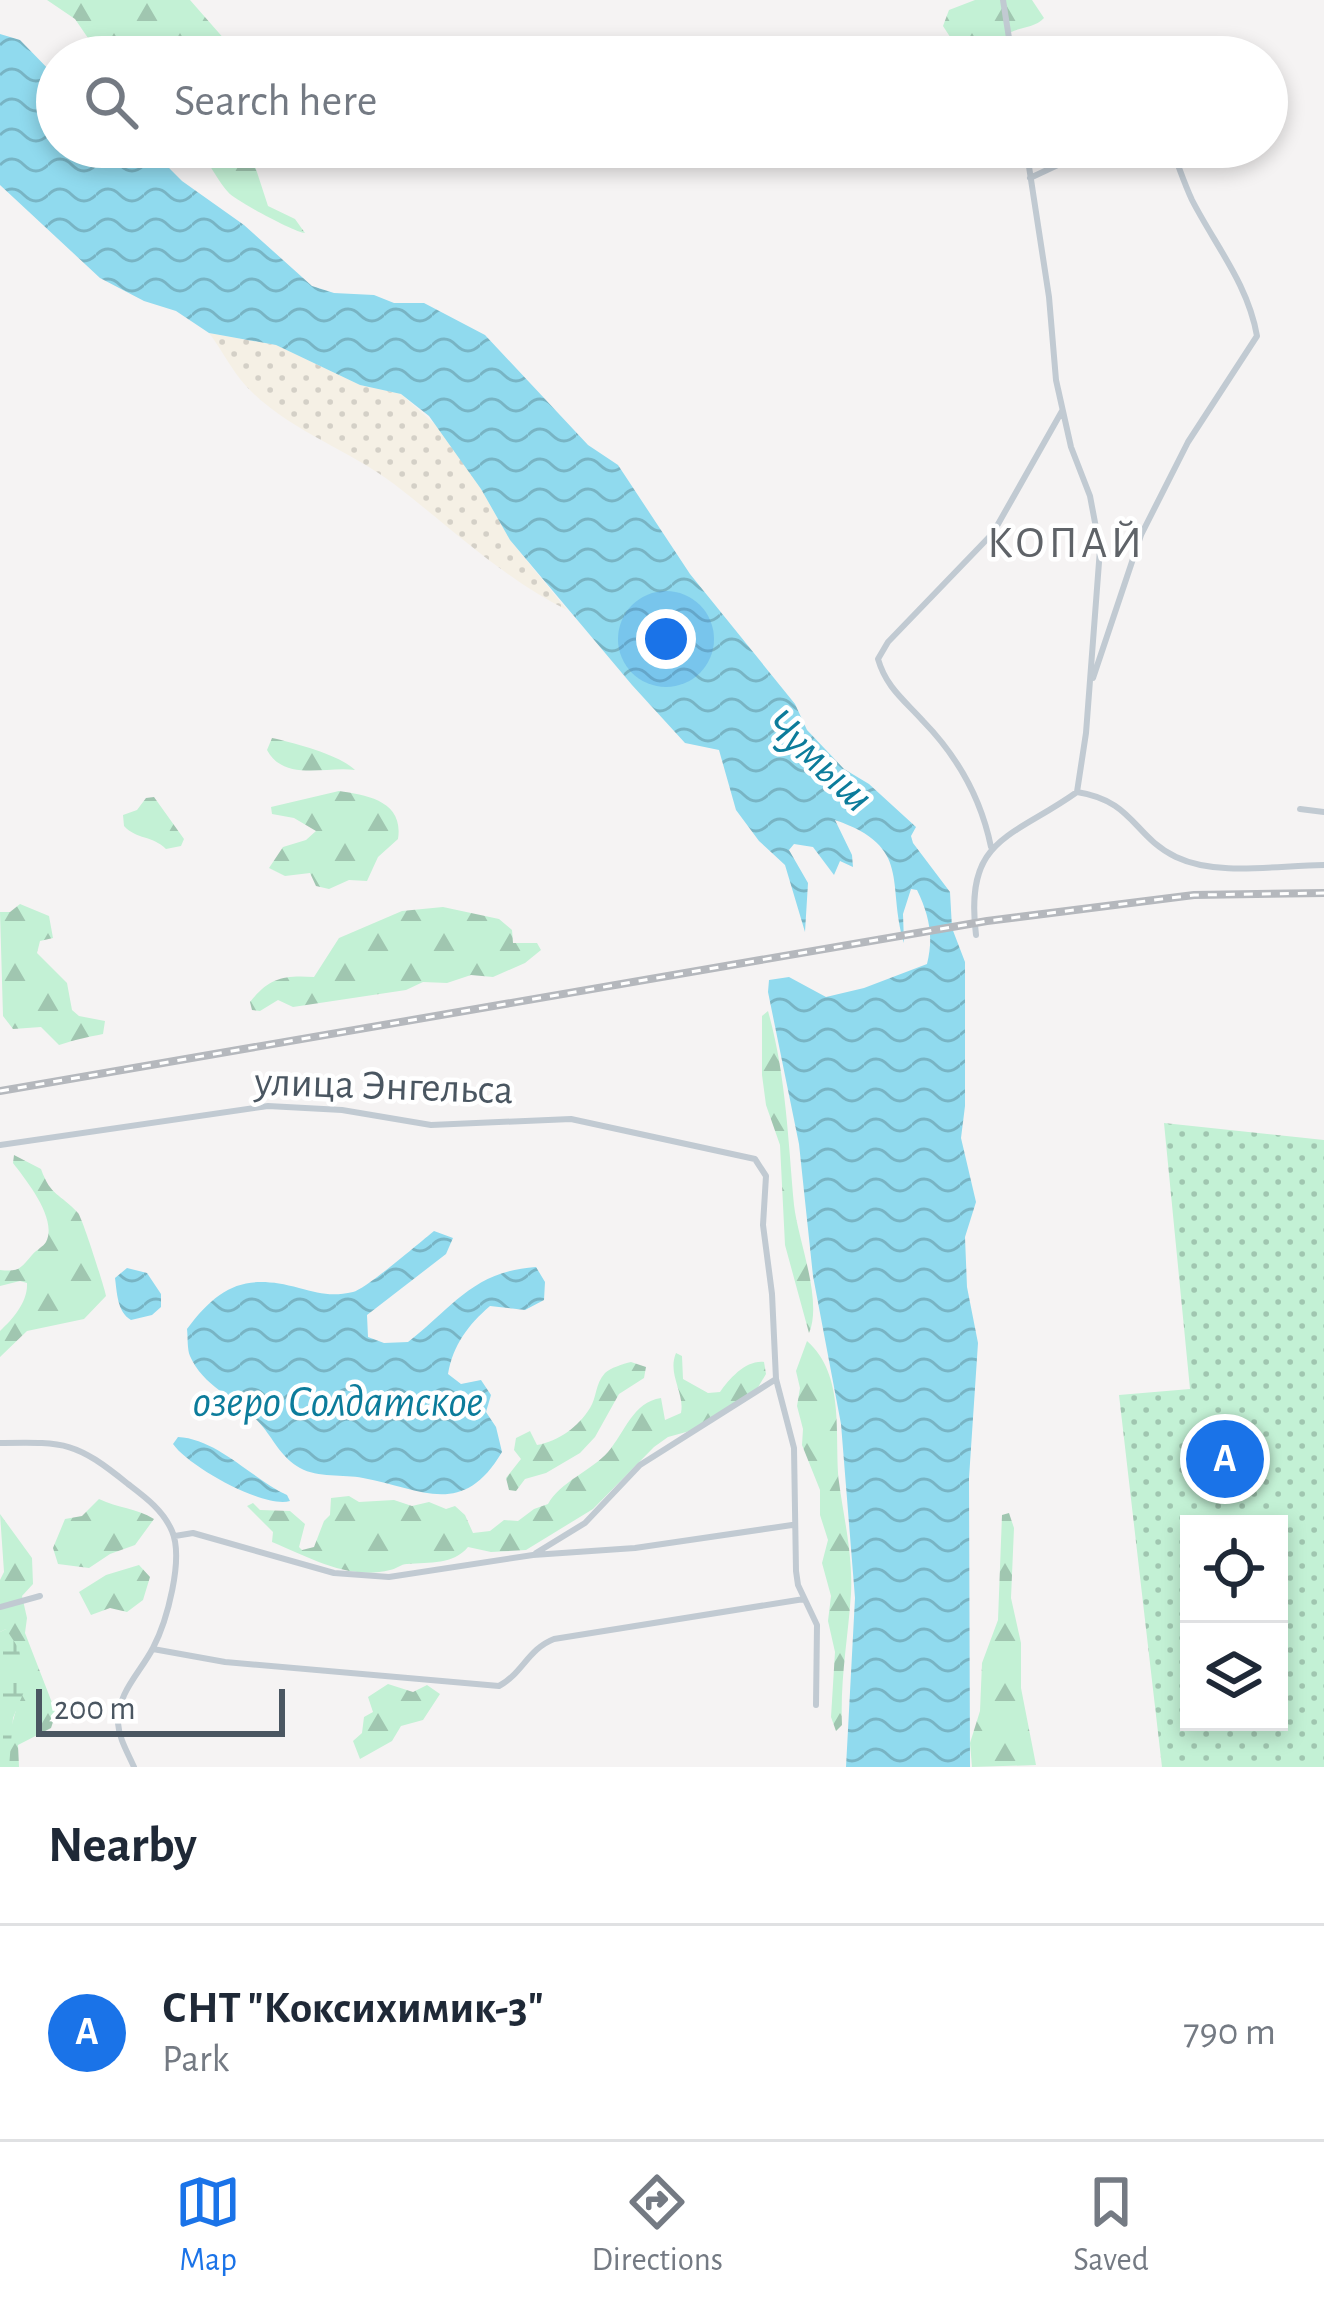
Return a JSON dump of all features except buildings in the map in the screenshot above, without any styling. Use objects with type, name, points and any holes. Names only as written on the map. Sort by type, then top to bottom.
[{"type":"street","points":[[1003,0],[1009,36]]},
{"type":"street","points":[[1028,168],[1049,297],[1056,380],[1071,447],[1090,496],[1100,549],[1077,792]]},
{"type":"street","points":[[1030,178],[1051,168]]},
{"type":"street","points":[[1089,692],[1141,536],[1188,442],[1257,336],[1231,263],[1192,200],[1179,168]]},
{"type":"street","points":[[976,934],[974,890],[991,848],[985,816],[962,768],[887,683],[878,659],[888,642],[993,533],[1063,407]]},
{"type":"street","points":[[991,848],[1077,792],[1102,796],[1123,808],[1156,842],[1186,860],[1241,867],[1324,865]]},
{"type":"street","points":[[1300,809],[1324,812]]},
{"type":"street","name":"улица Энгельса","points":[[0,1145],[268,1106],[342,1110],[431,1125],[571,1119],[748,1156],[761,1165],[766,1176],[763,1225],[776,1379],[794,1448],[796,1571],[817,1625],[816,1705]]},
{"type":"street","points":[[533,1555],[585,1523],[640,1465],[776,1379]]},
{"type":"street","points":[[0,1444],[62,1442],[83,1453],[155,1506],[175,1536],[172,1592],[152,1649],[128,1687],[118,1722],[134,1767]]},
{"type":"street","points":[[175,1536],[193,1533],[334,1573],[364,1576],[444,1571],[533,1555],[635,1548],[793,1525]]},
{"type":"street","points":[[0,1607],[40,1596]]},
{"type":"street","points":[[152,1649],[225,1662],[499,1686],[513,1677],[537,1647],[554,1639],[805,1599]]},
{"type":"green space","points":[[47,0],[190,0],[222,36],[87,36],[75,19]]},
{"type":"green space","points":[[975,0],[1032,0],[1044,18],[1006,36],[949,36],[943,26],[949,10]]},
{"type":"green space","points":[[210,168],[256,168],[268,206],[295,219],[305,233],[278,222],[223,186]]},
{"type":"green space","points":[[272,738],[328,755],[355,770],[306,771],[284,766],[267,750]]},
{"type":"green space","points":[[339,791],[381,802],[395,816],[398,839],[378,857],[367,881],[349,880],[329,889],[316,886],[310,873],[285,876],[269,868],[283,847],[306,840],[316,831],[294,818],[272,814],[271,807]]},
{"type":"green space","points":[[154,797],[184,839],[181,846],[166,849],[124,826],[123,815]]},
{"type":"green space","points":[[20,904],[49,916],[53,938],[40,941],[37,953],[67,983],[72,1010],[105,1021],[103,1034],[59,1045],[41,1027],[13,1029],[3,1016],[0,912],[10,912]]},
{"type":"green space","points":[[443,907],[499,919],[512,930],[513,943],[537,943],[541,950],[493,977],[423,982],[406,990],[293,1007],[278,1000],[260,1011],[252,1010],[250,1002],[270,983],[314,977],[339,938],[402,911]]},
{"type":"green space","points":[[768,1011],[783,1083],[794,1205],[811,1288],[809,1333],[785,1245],[780,1145],[762,1075],[762,1016]]},
{"type":"green space","points":[[1164,1123],[1324,1140],[1324,1767],[1162,1767],[1119,1395],[1190,1389]]},
{"type":"green space","points":[[14,1155],[41,1169],[52,1190],[78,1213],[106,1296],[84,1319],[27,1331],[0,1357],[0,1331],[15,1316],[27,1283],[0,1286],[0,1270],[22,1266],[45,1244],[49,1233],[44,1211],[13,1163]]},
{"type":"green space","points":[[807,1341],[828,1371],[833,1388],[851,1565],[842,1725],[836,1731],[831,1717],[835,1652],[828,1621],[831,1596],[822,1563],[828,1540],[820,1515],[820,1490],[802,1445],[797,1406],[796,1371]]},
{"type":"green space","points":[[676,1353],[682,1356],[683,1379],[708,1393],[720,1392],[751,1364],[764,1362],[766,1374],[757,1389],[697,1429],[668,1437],[654,1447],[593,1509],[526,1550],[491,1552],[468,1547],[448,1560],[359,1572],[272,1542],[273,1532],[247,1506],[253,1503],[260,1510],[290,1511],[305,1524],[302,1550],[314,1547],[330,1515],[331,1498],[349,1496],[359,1502],[455,1506],[473,1533],[490,1531],[504,1520],[518,1521],[548,1504],[608,1452],[643,1405],[661,1398],[665,1420],[681,1413]]},
{"type":"green space","points":[[631,1362],[646,1367],[644,1378],[619,1394],[595,1437],[580,1453],[525,1479],[516,1491],[509,1490],[506,1478],[521,1459],[514,1450],[516,1438],[530,1431],[537,1445],[567,1432],[590,1408],[605,1373]]},
{"type":"green space","points":[[99,1499],[154,1519],[135,1545],[89,1568],[58,1564],[53,1548],[65,1519],[82,1516]]},
{"type":"green space","points":[[1009,1513],[1014,1528],[1011,1598],[1036,1765],[972,1767],[970,1743],[980,1711],[982,1663],[998,1620],[1002,1515]]},
{"type":"green space","points":[[0,1514],[32,1558],[33,1584],[22,1596],[25,1633],[56,1713],[51,1728],[18,1745],[19,1767],[9,1767],[9,1735],[16,1710],[6,1629],[0,1632],[4,1572]]},
{"type":"green space","points":[[139,1565],[150,1577],[143,1600],[127,1612],[110,1608],[91,1615],[79,1592],[106,1575]]},
{"type":"green space","points":[[6,1629],[19,1649],[25,1689],[13,1718],[9,1767],[0,1767],[0,1632]]},
{"type":"green space","points":[[388,1684],[413,1692],[427,1685],[440,1694],[423,1720],[401,1726],[392,1741],[360,1759],[353,1741],[362,1733],[364,1717],[373,1712],[368,1697]]},
{"type":"sand","points":[[209,333],[276,345],[360,385],[401,394],[439,428],[510,540],[567,610],[499,568],[394,484],[262,401],[241,380]]},
{"type":"water","name":"Чумыш","points":[[0,34],[20,40],[36,56],[36,168],[169,168],[244,225],[312,286],[334,293],[374,295],[394,303],[424,303],[485,335],[588,445],[618,465],[690,574],[795,704],[807,730],[844,769],[869,784],[916,827],[913,843],[950,892],[952,928],[965,962],[961,1138],[976,1202],[965,1237],[967,1287],[978,1343],[969,1478],[970,1767],[846,1767],[855,1598],[841,1424],[813,1276],[799,1144],[768,992],[769,980],[789,977],[826,997],[927,964],[929,926],[917,890],[911,889],[903,914],[904,943],[886,855],[860,831],[835,820],[853,867],[840,861],[834,875],[813,847],[794,844],[789,850],[808,883],[805,932],[785,865],[736,810],[719,750],[685,743],[632,685],[510,540],[481,489],[429,416],[401,394],[360,385],[276,345],[209,333],[176,311],[100,278],[0,185]]},
{"type":"water","name":"озеро Солдатское","points":[[434,1231],[453,1238],[446,1254],[367,1315],[368,1337],[384,1343],[408,1342],[465,1293],[496,1275],[536,1267],[545,1282],[544,1300],[525,1310],[490,1306],[468,1328],[454,1354],[448,1374],[461,1384],[481,1380],[491,1395],[486,1412],[496,1427],[502,1452],[471,1486],[439,1494],[300,1468],[254,1418],[204,1377],[190,1356],[187,1329],[222,1293],[263,1282],[325,1294],[353,1292]]},
{"type":"water","points":[[127,1268],[147,1273],[161,1294],[161,1307],[152,1315],[131,1320],[123,1312],[115,1278]]},
{"type":"water","points":[[178,1437],[221,1452],[290,1501],[263,1499],[210,1474],[173,1444]]},
{"type":"railway","points":[[0,1091],[987,921],[1194,895],[1324,893]]},
{"type":"place","name":"СНТ \"Коксихимик-3\"","points":[[1225,1459]]},
{"type":"district","name":"КОПАЙ","points":[[1066,543]]}]
